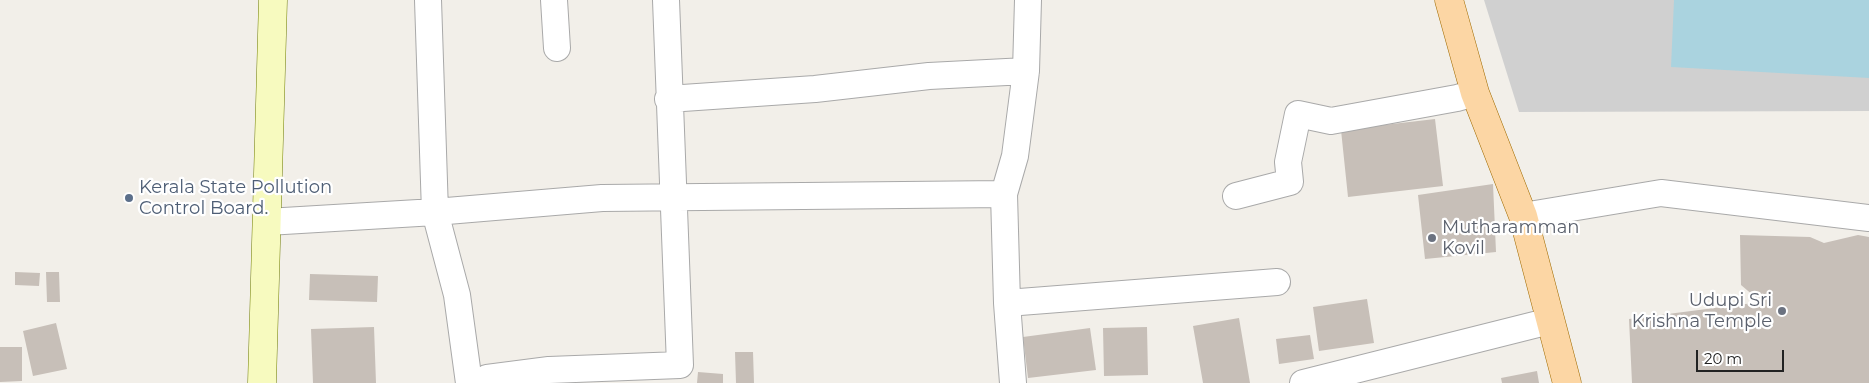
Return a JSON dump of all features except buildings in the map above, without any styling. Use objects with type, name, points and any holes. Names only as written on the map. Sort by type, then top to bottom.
[{"type":"main road","points":[[262,383],[273,0]]},
{"type":"main road","points":[[1449,0],[1475,92],[1523,216],[1567,383]]},
{"type":"street","points":[[428,0],[435,212],[457,295],[470,383]]},
{"type":"street","points":[[554,0],[557,48]]},
{"type":"street","points":[[481,383],[487,378],[549,370],[680,365],[668,99],[666,0]]},
{"type":"street","points":[[1012,383],[1007,303],[1004,194],[1015,156],[1026,71],[1028,0]]},
{"type":"street","points":[[668,99],[815,89],[929,76],[1026,71]]},
{"type":"street","points":[[1236,196],[1290,182],[1288,162],[1298,114],[1331,121],[1457,98],[1475,92]]},
{"type":"street","points":[[1523,216],[1661,193],[1869,218]]},
{"type":"street","points":[[267,222],[435,212],[602,198],[1004,194]]},
{"type":"street","points":[[1007,303],[1277,282]]},
{"type":"street","points":[[1303,383],[1550,321]]},
{"type":"shaded area","points":[[1484,0],[1869,0],[1869,111],[1519,112]]},
{"type":"water","points":[[1674,0],[1869,0],[1869,78],[1671,67]]},
{"type":"place","name":"Kerala State Pollution Control Board.","points":[[129,198]]},
{"type":"place","name":"Mutharamman Kovil","points":[[1432,238]]},
{"type":"place","name":"Udupi Sri Krishna Temple","points":[[1782,311]]}]
